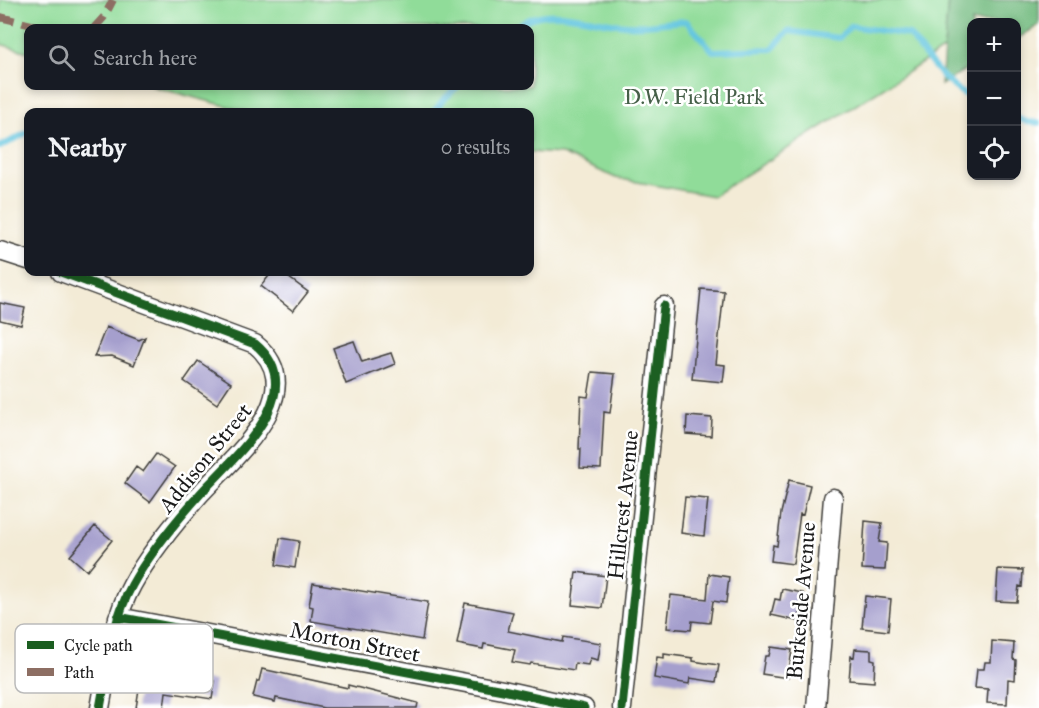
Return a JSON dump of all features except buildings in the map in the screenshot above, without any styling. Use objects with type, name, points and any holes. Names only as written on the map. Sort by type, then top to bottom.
[{"type":"street","points":[[0,251],[24,259]]},
{"type":"street","name":"Addison Street","points":[[72,276],[255,344],[267,354],[277,376],[274,400],[261,425],[235,459],[201,494],[161,543],[124,598],[117,624]]},
{"type":"street","name":"Hillcrest Avenue","points":[[622,708],[664,306]]},
{"type":"street","name":"Burkeside Avenue","points":[[816,708],[833,498]]},
{"type":"street","name":"Morton Street","points":[[118,617],[155,624]]},
{"type":"street","name":"Morton Street","points":[[213,635],[503,690],[584,708]]},
{"type":"street","name":"Addison Street","points":[[100,708],[103,693]]},
{"type":"green space","name":"D.W. Field Park","points":[[0,0],[948,0],[944,49],[713,196],[616,178],[562,154],[534,152],[534,108],[234,108],[166,90],[534,90],[534,24],[24,24],[24,51],[0,44]]},
{"type":"green space","points":[[948,0],[1039,0],[1039,25],[1021,36],[1021,18],[967,18],[967,69],[941,85]]},
{"type":"waterway","points":[[520,24],[539,16],[553,15],[633,25],[686,21],[713,51],[772,49],[788,31],[839,38],[851,26],[909,35],[945,79],[967,96]]},
{"type":"waterway","points":[[437,108],[454,90]]},
{"type":"waterway","points":[[1021,119],[1039,123]]},
{"type":"waterway","points":[[0,147],[24,134]]},
{"type":"marked path","points":[[98,24],[113,0]]},
{"type":"marked path","points":[[0,17],[27,24]]},
{"type":"cycle path","points":[[72,276],[255,344],[271,363],[276,382],[272,403],[262,423],[248,443],[201,493],[155,549],[132,585],[117,624]]},
{"type":"cycle path","points":[[622,708],[664,306]]},
{"type":"cycle path","points":[[118,617],[155,624]]},
{"type":"cycle path","points":[[213,635],[503,690],[584,708]]},
{"type":"cycle path","points":[[100,708],[103,693]]}]
